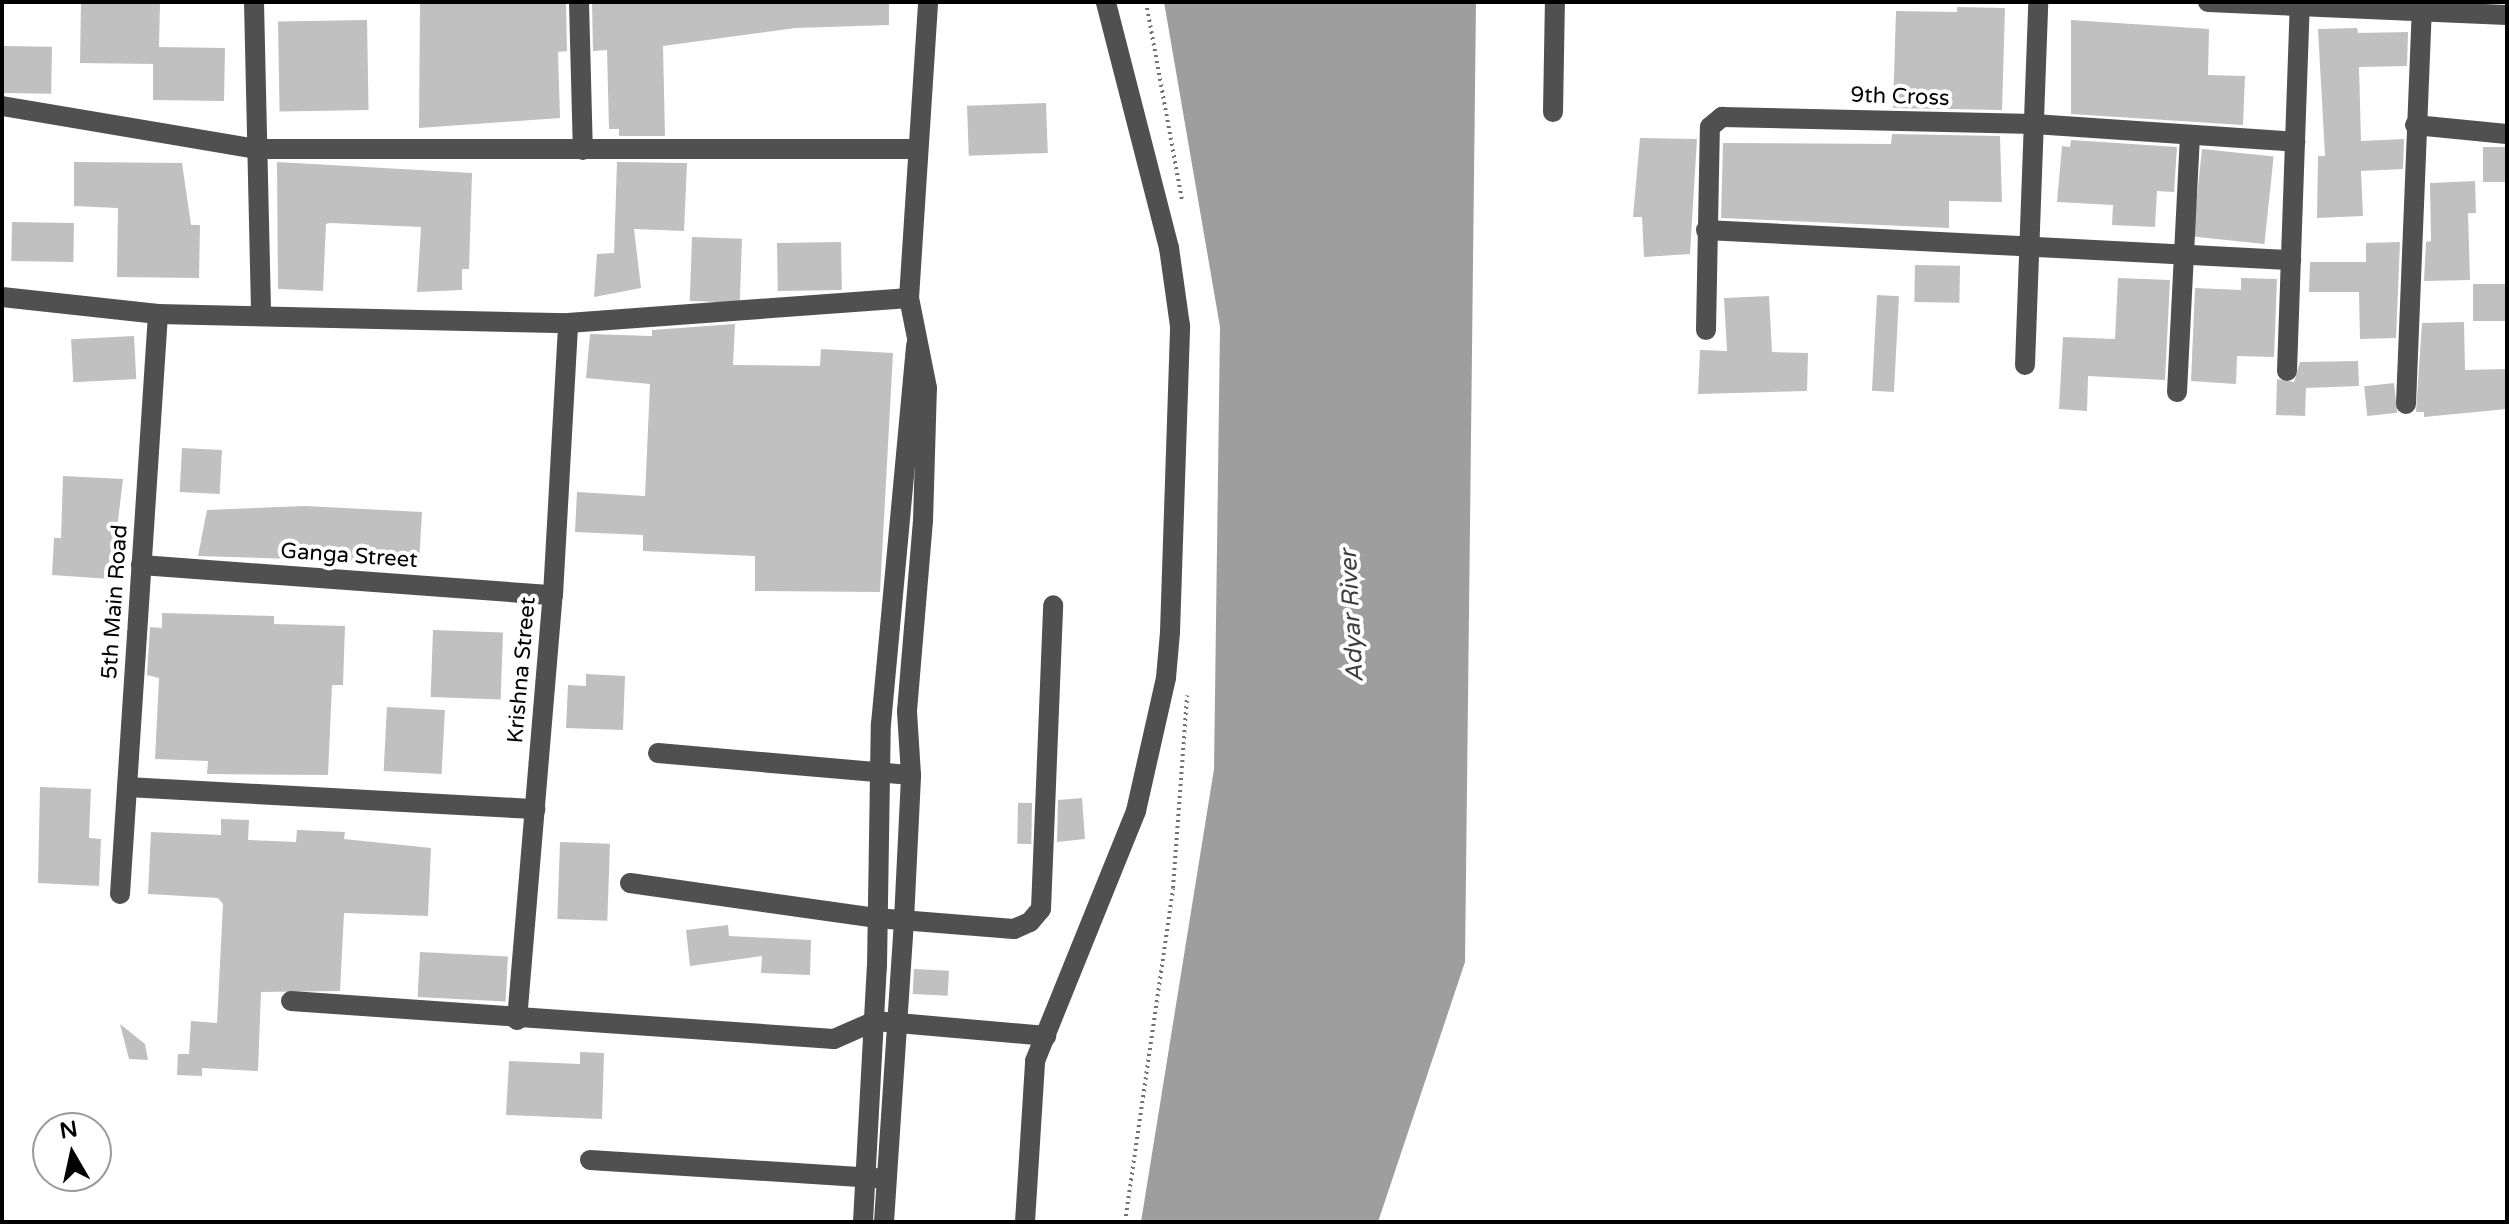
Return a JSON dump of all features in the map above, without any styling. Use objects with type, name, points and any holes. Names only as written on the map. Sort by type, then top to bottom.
[{"type":"street","points":[[254,2],[261,316]]},
{"type":"street","points":[[579,2],[583,150]]},
{"type":"street","points":[[863,1222],[877,1178],[898,1021],[904,920],[911,775],[907,711],[920,573],[927,388],[909,298],[928,2]]},
{"type":"street","points":[[1025,1222],[1035,1061],[1136,811],[1166,678],[1170,632],[1180,326],[1169,248],[1106,2]]},
{"type":"street","points":[[1553,112],[1555,2]]},
{"type":"street","points":[[2025,365],[2038,2]]},
{"type":"street","points":[[2208,2],[2507,15]]},
{"type":"street","points":[[2287,371],[2300,6]]},
{"type":"street","points":[[2406,404],[2422,12]]},
{"type":"street","points":[[2,106],[257,149],[918,149]]},
{"type":"street","name":"9th Cross","points":[[1706,330],[1710,127],[1722,117],[2034,124],[2190,138],[2295,142]]},
{"type":"street","points":[[2415,125],[2507,134]]},
{"type":"street","points":[[2177,392],[2190,138]]},
{"type":"street","points":[[1706,230],[2291,260]]},
{"type":"street","points":[[2,297],[158,314],[568,323],[909,298]]},
{"type":"street","name":"5th Main Road","points":[[120,894],[158,314]]},
{"type":"street","name":"Krishna Street","points":[[517,1020],[553,595],[568,323]]},
{"type":"street","points":[[884,1222],[877,1178],[875,1021],[880,776],[884,689],[898,570],[916,345]]},
{"type":"street","name":"Ganga Street","points":[[141,565],[553,595]]},
{"type":"street","points":[[898,570],[920,573]]},
{"type":"street","points":[[630,883],[876,918],[1014,929],[1041,909],[1053,605]]},
{"type":"street","points":[[658,753],[880,776],[911,775]]},
{"type":"street","points":[[127,787],[535,809]]},
{"type":"street","points":[[291,1001],[517,1020],[834,1039],[875,1021],[1046,1036]]},
{"type":"street","points":[[590,1160],[877,1178]]},
{"type":"water","name":"Adyar River","points":[[1164,2],[1476,2],[1465,962],[1378,1222],[1141,1222],[1214,769],[1220,327]]},
{"type":"building","points":[[81,2],[160,2],[159,47],[225,48],[224,101],[153,100],[153,64],[80,63]]},
{"type":"building","points":[[420,2],[566,2],[567,51],[558,52],[560,118],[419,128]]},
{"type":"building","points":[[592,2],[889,2],[889,25],[796,28],[663,46],[665,136],[619,136],[619,129],[609,129],[607,50],[593,51]]},
{"type":"building","points":[[1957,7],[2005,8],[2002,110],[1893,108],[1896,11],[1957,12]]},
{"type":"building","points":[[367,20],[369,110],[280,112],[278,22]]},
{"type":"building","points":[[2071,20],[2209,29],[2208,75],[2245,76],[2243,125],[2071,114]]},
{"type":"building","points":[[2357,28],[2358,33],[2408,32],[2407,66],[2359,67],[2361,141],[2404,139],[2403,169],[2361,171],[2363,216],[2317,218],[2318,156],[2325,156],[2318,29]]},
{"type":"building","points":[[3,46],[52,47],[51,94],[2,93]]},
{"type":"building","points":[[1046,103],[1048,153],[969,156],[967,106]]},
{"type":"building","points":[[1892,134],[2000,136],[2002,202],[1949,201],[1949,228],[1721,218],[1723,143],[1891,144]]},
{"type":"building","points":[[1640,138],[1697,139],[1690,254],[1644,257],[1642,217],[1633,217]]},
{"type":"building","points":[[2071,140],[2177,147],[2174,192],[2157,191],[2155,227],[2112,225],[2113,205],[2057,202],[2062,146],[2070,147]]},
{"type":"building","points":[[2483,147],[2507,147],[2507,182],[2483,182]]},
{"type":"building","points":[[2202,149],[2274,157],[2264,244],[2193,237]]},
{"type":"building","points":[[74,162],[182,163],[191,225],[200,225],[199,278],[117,277],[118,208],[74,206]]},
{"type":"building","points":[[277,162],[472,173],[469,269],[462,269],[462,290],[417,292],[421,227],[330,223],[326,224],[323,291],[278,289]]},
{"type":"building","points":[[617,162],[687,163],[684,231],[634,229],[641,288],[594,297],[597,254],[614,253]]},
{"type":"building","points":[[2475,181],[2476,213],[2468,213],[2470,280],[2424,281],[2426,242],[2431,241],[2430,183]]},
{"type":"building","points":[[12,222],[74,223],[73,262],[11,261]]},
{"type":"building","points":[[692,237],[742,239],[740,303],[690,301]]},
{"type":"building","points":[[841,242],[842,290],[778,291],[777,243]]},
{"type":"building","points":[[2400,242],[2396,338],[2360,339],[2359,292],[2309,292],[2310,262],[2366,262],[2366,243]]},
{"type":"building","points":[[1915,265],[1960,266],[1959,303],[1914,302]]},
{"type":"building","points":[[2118,278],[2170,280],[2165,380],[2088,376],[2087,411],[2059,409],[2063,337],[2115,339]]},
{"type":"building","points":[[2241,278],[2277,279],[2274,357],[2237,356],[2236,384],[2191,381],[2195,288],[2241,290]]},
{"type":"building","points":[[2473,284],[2507,284],[2507,321],[2473,321]]},
{"type":"building","points":[[1877,295],[1899,296],[1894,392],[1872,391]]},
{"type":"building","points":[[1769,296],[1772,352],[1808,353],[1807,391],[1698,394],[1700,350],[1727,351],[1724,298]]},
{"type":"building","points":[[2464,322],[2465,370],[2506,369],[2507,409],[2424,417],[2424,412],[2416,412],[2422,323]]},
{"type":"building","points":[[735,324],[733,365],[820,366],[821,349],[893,353],[880,592],[755,591],[755,556],[643,551],[643,535],[575,532],[577,492],[645,496],[650,384],[586,378],[590,334],[652,336],[652,330]]},
{"type":"building","points":[[134,336],[136,379],[73,382],[71,339]]},
{"type":"building","points":[[2358,361],[2359,386],[2306,388],[2305,416],[2276,415],[2277,379],[2294,382],[2300,362]]},
{"type":"building","points":[[2394,383],[2397,413],[2367,416],[2364,386]]},
{"type":"building","points":[[182,448],[222,450],[220,494],[180,492]]},
{"type":"building","points":[[63,476],[123,479],[111,579],[52,575],[54,538],[61,538]]},
{"type":"building","points":[[305,506],[422,512],[419,563],[198,556],[207,510]]},
{"type":"building","points":[[162,613],[274,616],[274,624],[345,626],[343,685],[332,685],[328,775],[207,774],[208,761],[155,759],[159,678],[147,675],[150,627],[162,628]]},
{"type":"building","points":[[433,630],[503,632],[501,699],[431,697]]},
{"type":"building","points":[[586,674],[625,676],[623,730],[566,728],[568,685],[586,686]]},
{"type":"building","points":[[387,707],[445,710],[442,774],[384,771]]},
{"type":"building","points":[[40,787],[91,789],[89,838],[101,839],[99,886],[38,883]]},
{"type":"building","points":[[1082,798],[1085,839],[1057,842],[1058,800]]},
{"type":"building","points":[[1018,803],[1032,803],[1031,844],[1017,844]]},
{"type":"building","points":[[221,819],[249,820],[248,840],[296,842],[297,830],[345,832],[344,839],[431,848],[428,916],[344,913],[340,991],[261,992],[258,1071],[202,1068],[202,1076],[177,1075],[178,1054],[189,1054],[191,1021],[217,1023],[223,904],[218,898],[148,894],[151,832],[221,835]]},
{"type":"building","points":[[560,842],[610,844],[607,921],[557,919]]},
{"type":"building","points":[[728,925],[729,936],[811,940],[810,975],[761,973],[762,956],[690,966],[686,930]]},
{"type":"building","points":[[420,952],[508,957],[506,1002],[418,997]]},
{"type":"building","points":[[914,969],[949,971],[948,996],[913,994]]},
{"type":"building","points":[[120,1024],[145,1044],[148,1060],[129,1059]]},
{"type":"building","points":[[580,1052],[604,1053],[602,1119],[506,1115],[509,1061],[580,1064]]}]
